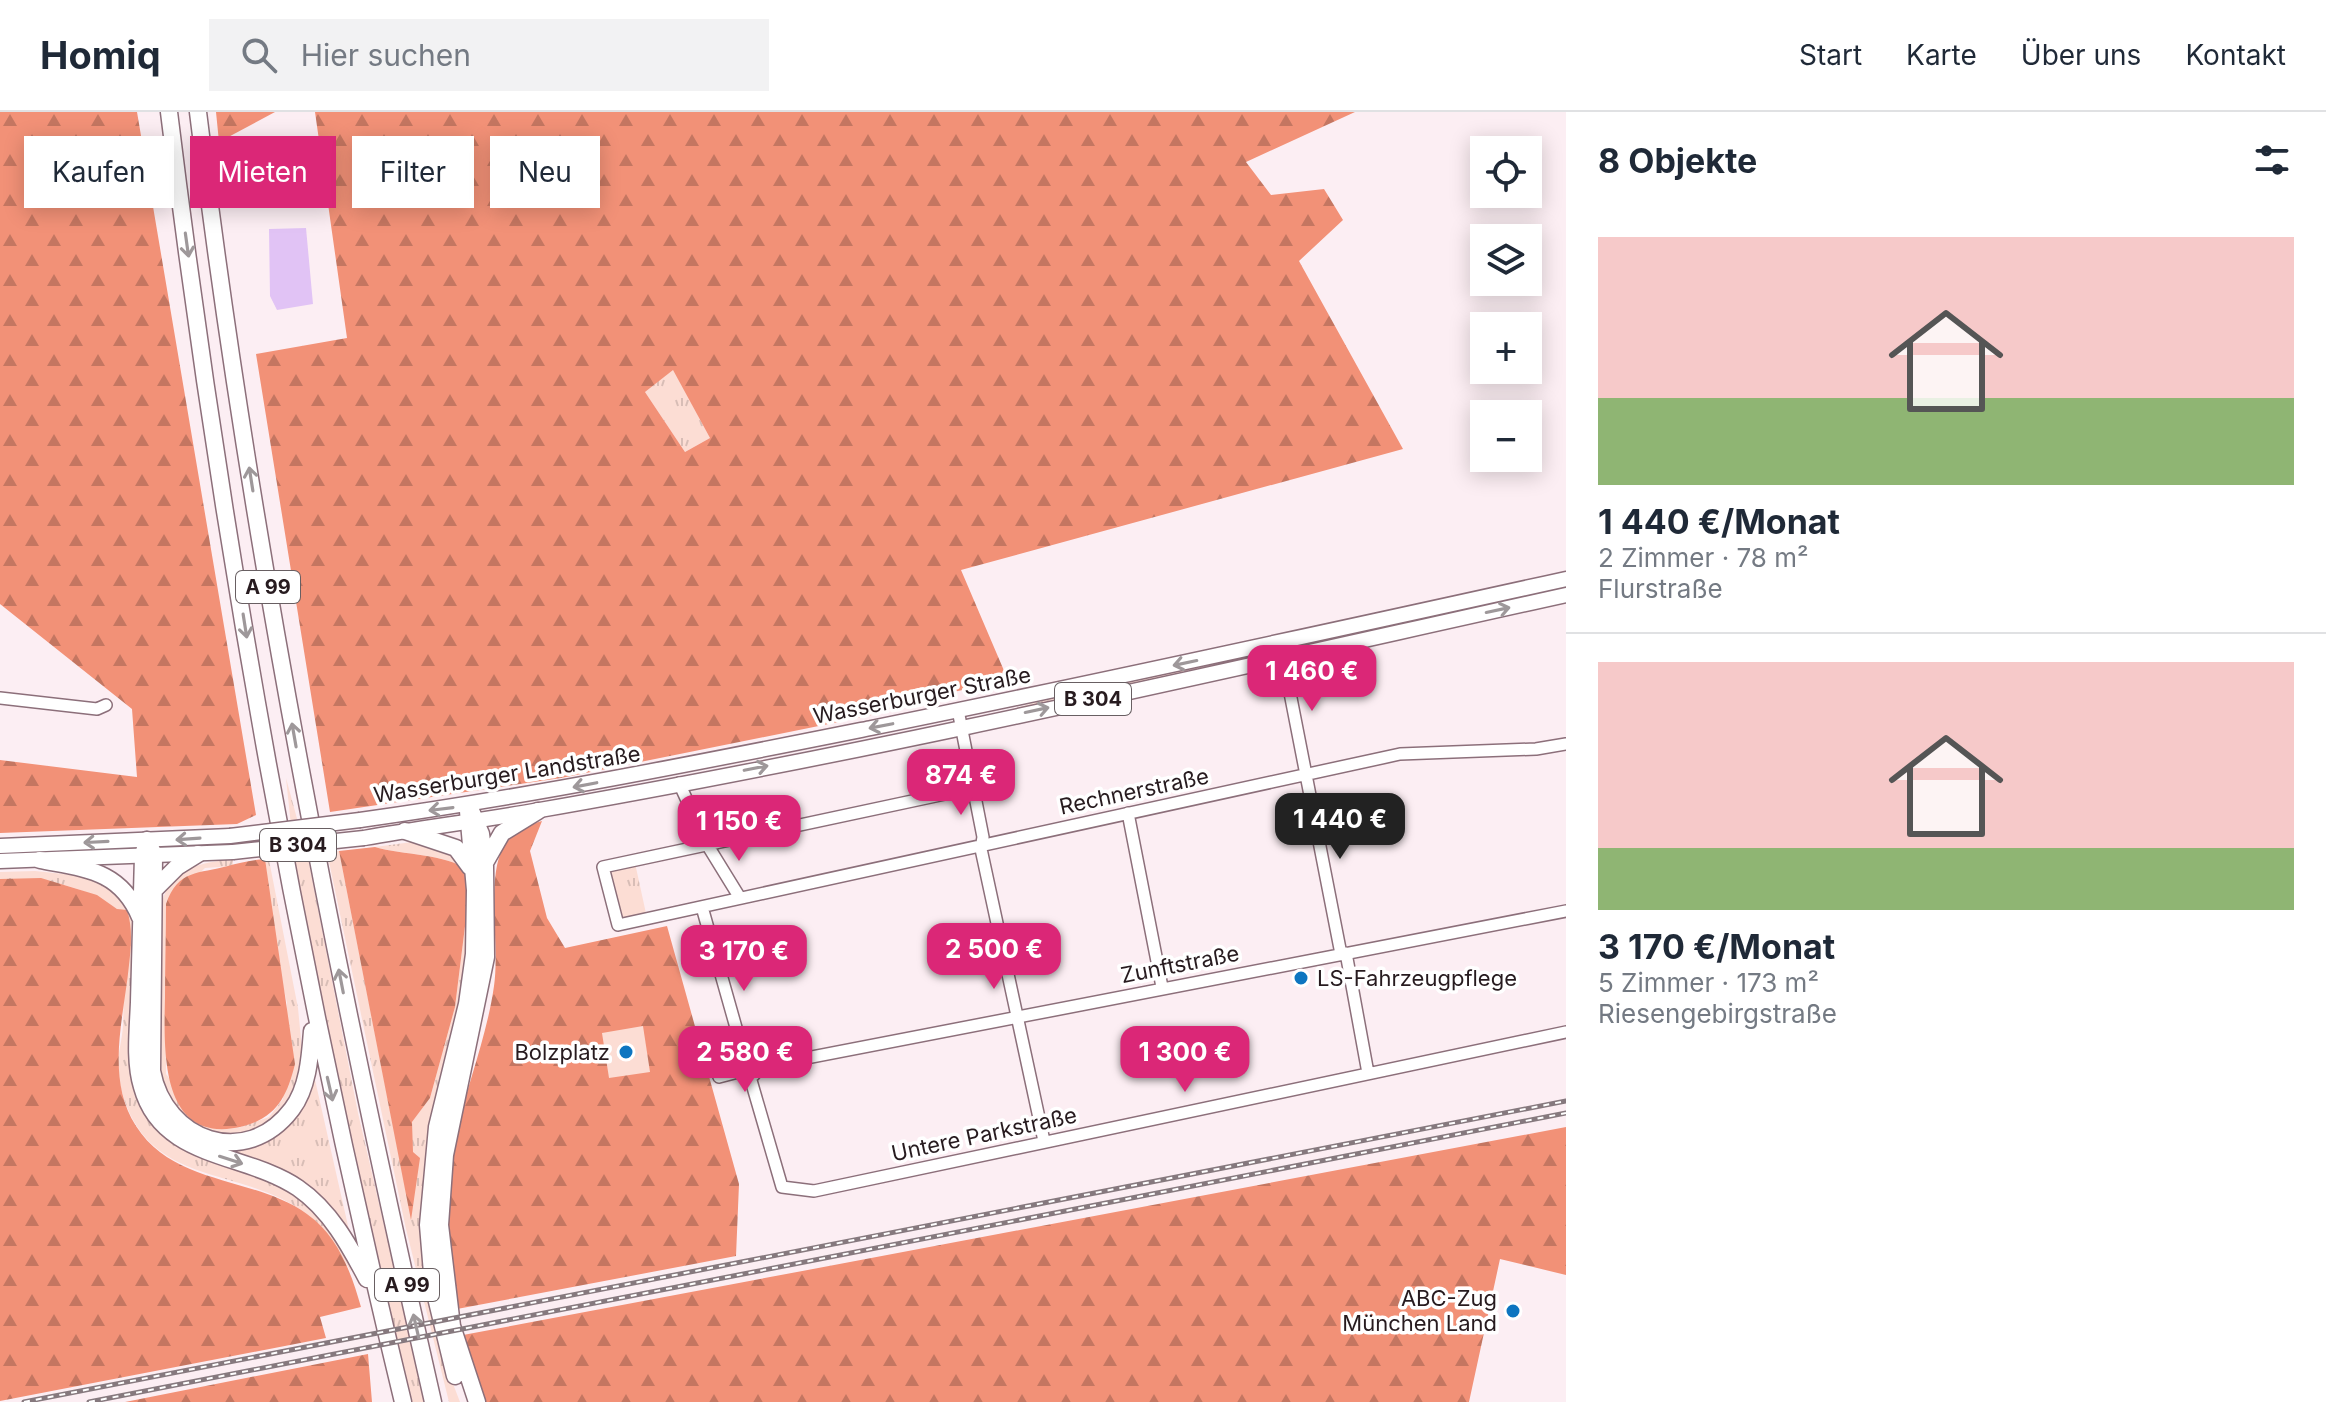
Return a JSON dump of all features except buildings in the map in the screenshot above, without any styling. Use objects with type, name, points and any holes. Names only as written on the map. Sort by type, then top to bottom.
[{"type":"highway","name":"A 99","points":[[169,112],[204,365],[260,721],[314,1013],[403,1402]]},
{"type":"highway","name":"A 99","points":[[198,112],[229,337],[308,812],[362,1085],[433,1402]]},
{"type":"highway","points":[[465,1402],[441,1328],[433,1285],[428,1225],[437,1127],[467,1004],[474,954],[479,869],[495,840],[510,826],[538,811]]},
{"type":"highway","points":[[471,816],[486,957],[445,1155],[440,1225],[452,1326],[477,1402]]},
{"type":"highway","points":[[405,831],[456,848],[479,869]]},
{"type":"highway","name":"A 99","points":[[148,850],[141,919],[139,1076],[153,1112],[168,1131],[192,1147],[273,1175],[317,1203],[339,1230],[378,1299]]},
{"type":"highway","points":[[148,850],[153,891],[152,1071],[163,1103],[180,1125],[198,1136],[223,1141],[244,1140],[274,1127],[293,1108],[303,1088],[314,1013]]},
{"type":"highway","points":[[153,891],[177,867],[198,854]]},
{"type":"highway","points":[[40,860],[111,879],[123,888],[141,919]]},
{"type":"main road","name":"Wasserburger Straße","points":[[662,770],[958,710],[1566,579]]},
{"type":"main road","name":"Wasserburger Straße","points":[[672,785],[1566,595]]},
{"type":"main road","name":"Wasserburger Landstraße","points":[[198,854],[364,838],[405,831],[662,770]]},
{"type":"main road","name":"Wasserburger Landstraße","points":[[148,850],[360,820],[538,811],[672,785]]},
{"type":"main road","name":"B 304","points":[[0,846],[198,854]]},
{"type":"main road","name":"B 304","points":[[0,861],[148,850]]},
{"type":"street","points":[[1283,657],[1368,1073]]},
{"type":"street","points":[[0,698],[97,709],[106,705]]},
{"type":"street","points":[[958,710],[983,842],[981,849],[1044,1141]]},
{"type":"street","name":"Rechnerstraße","points":[[708,846],[603,867],[620,926],[983,842],[1414,752],[1536,749],[1566,744]]},
{"type":"street","points":[[672,785],[740,898]]},
{"type":"street","points":[[708,846],[973,788]]},
{"type":"street","points":[[1128,813],[1162,987]]},
{"type":"street","points":[[702,907],[748,1070]]},
{"type":"street","name":"Zunftstraße","points":[[719,1077],[1162,987],[1566,911]]},
{"type":"street","name":"Untere Parkstraße","points":[[748,1070],[779,1181],[785,1190],[814,1191],[1566,1032]]},
{"type":"green space","points":[[0,112],[137,112],[141,136],[24,136],[24,208],[153,208],[256,815],[237,824],[0,833],[0,760],[137,777],[132,709],[0,604]]},
{"type":"green space","points":[[216,112],[275,112],[230,136],[218,136]]},
{"type":"green space","points":[[315,112],[1355,112],[1246,162],[1271,195],[1324,189],[1343,220],[1299,261],[1403,449],[961,570],[1008,680],[926,698],[868,716],[561,778],[330,812],[256,354],[347,338],[329,208],[336,208],[336,136],[318,136]],"holes":[[[673,370],[710,438],[685,452],[645,392]]]},
{"type":"green space","points":[[673,369],[710,438],[685,452],[645,392]]},
{"type":"green space","points":[[1408,620],[1412,624],[985,717],[1058,696]]},
{"type":"green space","points":[[286,778],[309,863],[358,1113],[425,1402],[410,1402],[332,1056],[295,864]]},
{"type":"green space","points":[[542,821],[530,851],[547,918],[565,948],[667,926],[739,1184],[736,1256],[457,1309],[448,1200],[456,1134],[487,1023],[494,986],[495,877],[503,848],[510,838]]},
{"type":"green space","points":[[412,842],[448,848],[467,870],[436,858],[375,847]]},
{"type":"green space","points":[[375,847],[448,861],[467,870],[469,894],[455,1007],[430,1098],[412,1122],[413,1152],[420,1158],[411,1220],[339,851]]},
{"type":"green space","points":[[339,851],[411,1217],[412,1122],[430,1098],[455,1007],[469,894],[470,920],[459,1016],[450,1376],[460,1402],[449,1402],[406,1229],[327,852]]},
{"type":"green space","points":[[233,859],[233,866],[205,868],[166,905],[166,1074],[203,1123],[238,1128],[269,1117],[283,1099],[287,1003],[277,960],[265,861],[269,860],[298,1008],[303,1060],[292,1099],[262,1129],[232,1136],[214,1134],[177,1114],[158,1073],[162,902],[180,874],[209,862]]},
{"type":"green space","points":[[265,859],[295,1064],[284,1095],[273,1111],[244,1126],[216,1129],[196,1122],[181,1109],[172,1089],[165,1042],[166,904],[177,884],[191,875]]},
{"type":"green space","points":[[149,861],[152,880],[145,993],[147,1060],[154,1090],[166,1115],[185,1133],[210,1144],[237,1146],[255,1142],[279,1130],[298,1110],[307,1094],[313,1071],[351,1239],[324,1205],[300,1185],[267,1168],[197,1143],[178,1132],[161,1117],[149,1096],[142,1067]]},
{"type":"green space","points":[[635,863],[647,918],[622,924],[608,869]]},
{"type":"green space","points":[[35,871],[93,877],[109,884],[135,915],[135,1075],[244,1169],[305,1199],[347,1250],[351,1272],[327,1233],[307,1214],[279,1198],[195,1169],[170,1157],[148,1140],[131,1115],[118,1073],[123,982],[117,909],[90,894],[61,884],[0,879],[0,872]]},
{"type":"green space","points":[[41,878],[97,895],[117,909],[127,910],[131,944],[119,1068],[121,1088],[136,1126],[152,1145],[171,1160],[286,1202],[307,1214],[335,1244],[348,1268],[361,1307],[320,1317],[326,1338],[0,1401],[0,879]]},
{"type":"green space","name":"Bolzplatz","points":[[643,1026],[650,1072],[609,1078],[602,1033]]},
{"type":"green space","points":[[1566,1127],[1566,1275],[1500,1259],[1469,1402],[486,1402],[463,1335]]},
{"type":"green space","points":[[368,1354],[372,1402],[125,1402]]},
{"type":"shaded area","points":[[306,228],[313,304],[277,310],[270,296],[269,229]]},
{"type":"railway","points":[[24,1402],[1566,1101]]},
{"type":"railway","points":[[89,1402],[1566,1113]]},
{"type":"place","name":"LS-Fahrzeugpflege","points":[[1301,978]]},
{"type":"place","name":"Bolzplatz","points":[[626,1052]]},
{"type":"place","name":"ABC-Zug München Land","points":[[1513,1311]]}]
